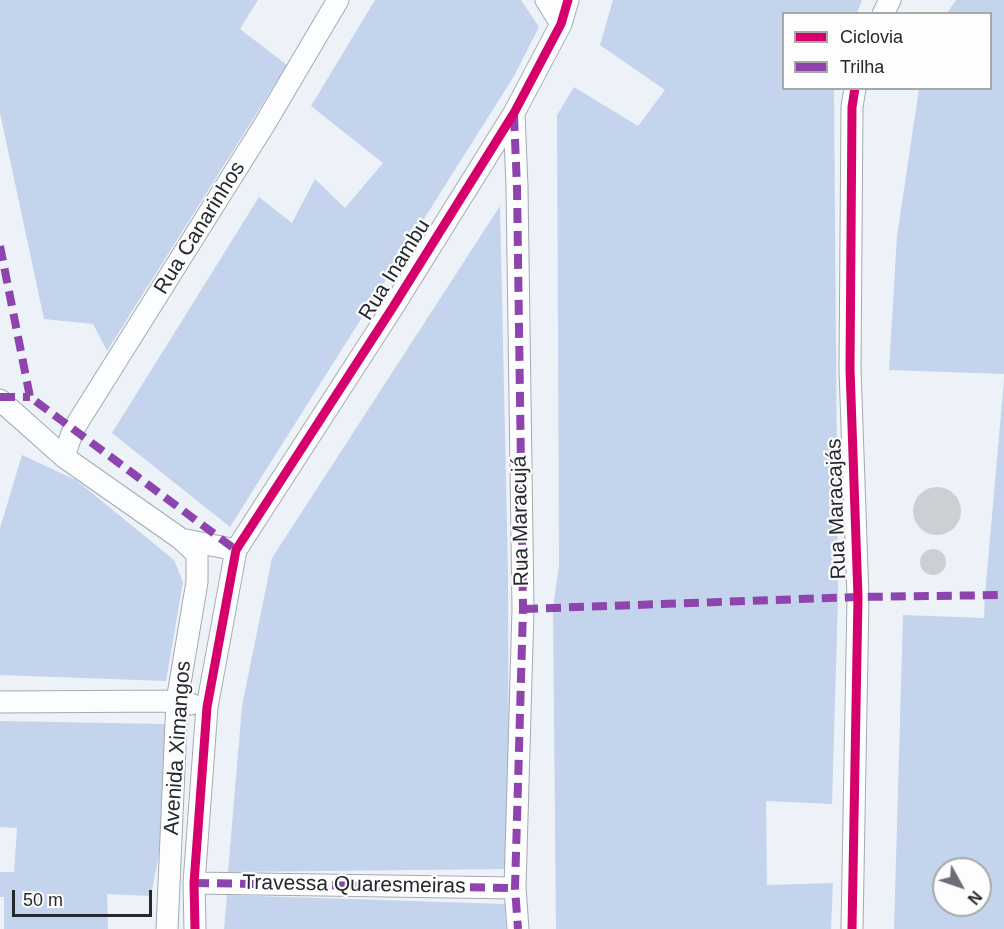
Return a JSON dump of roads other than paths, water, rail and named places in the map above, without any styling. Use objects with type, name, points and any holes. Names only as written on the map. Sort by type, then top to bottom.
[{"type":"street","name":"Rua Canarinhos","points":[[64,457],[74,430],[266,122],[338,0]]},
{"type":"street","points":[[546,0],[561,24]]},
{"type":"street","name":"Rua Inambu","points":[[237,550],[514,113],[561,24],[567,0]]},
{"type":"street","name":"Rua Maracajás","points":[[852,929],[858,597],[850,369],[852,107],[855,90]]},
{"type":"street","name":"Rua Maracujá","points":[[514,113],[517,187],[522,609],[515,888],[518,929]]},
{"type":"street","name":"Avenida Ximangos","points":[[0,400],[64,457],[182,539],[197,554],[196,582],[177,701],[167,929]]},
{"type":"street","name":"Avenida Ximangos","points":[[182,539],[237,550],[207,707],[194,883],[195,929]]},
{"type":"street","points":[[0,702],[177,701],[207,707]]},
{"type":"street","name":"Travessa Quaresmeiras","points":[[194,883],[515,888]]}]
